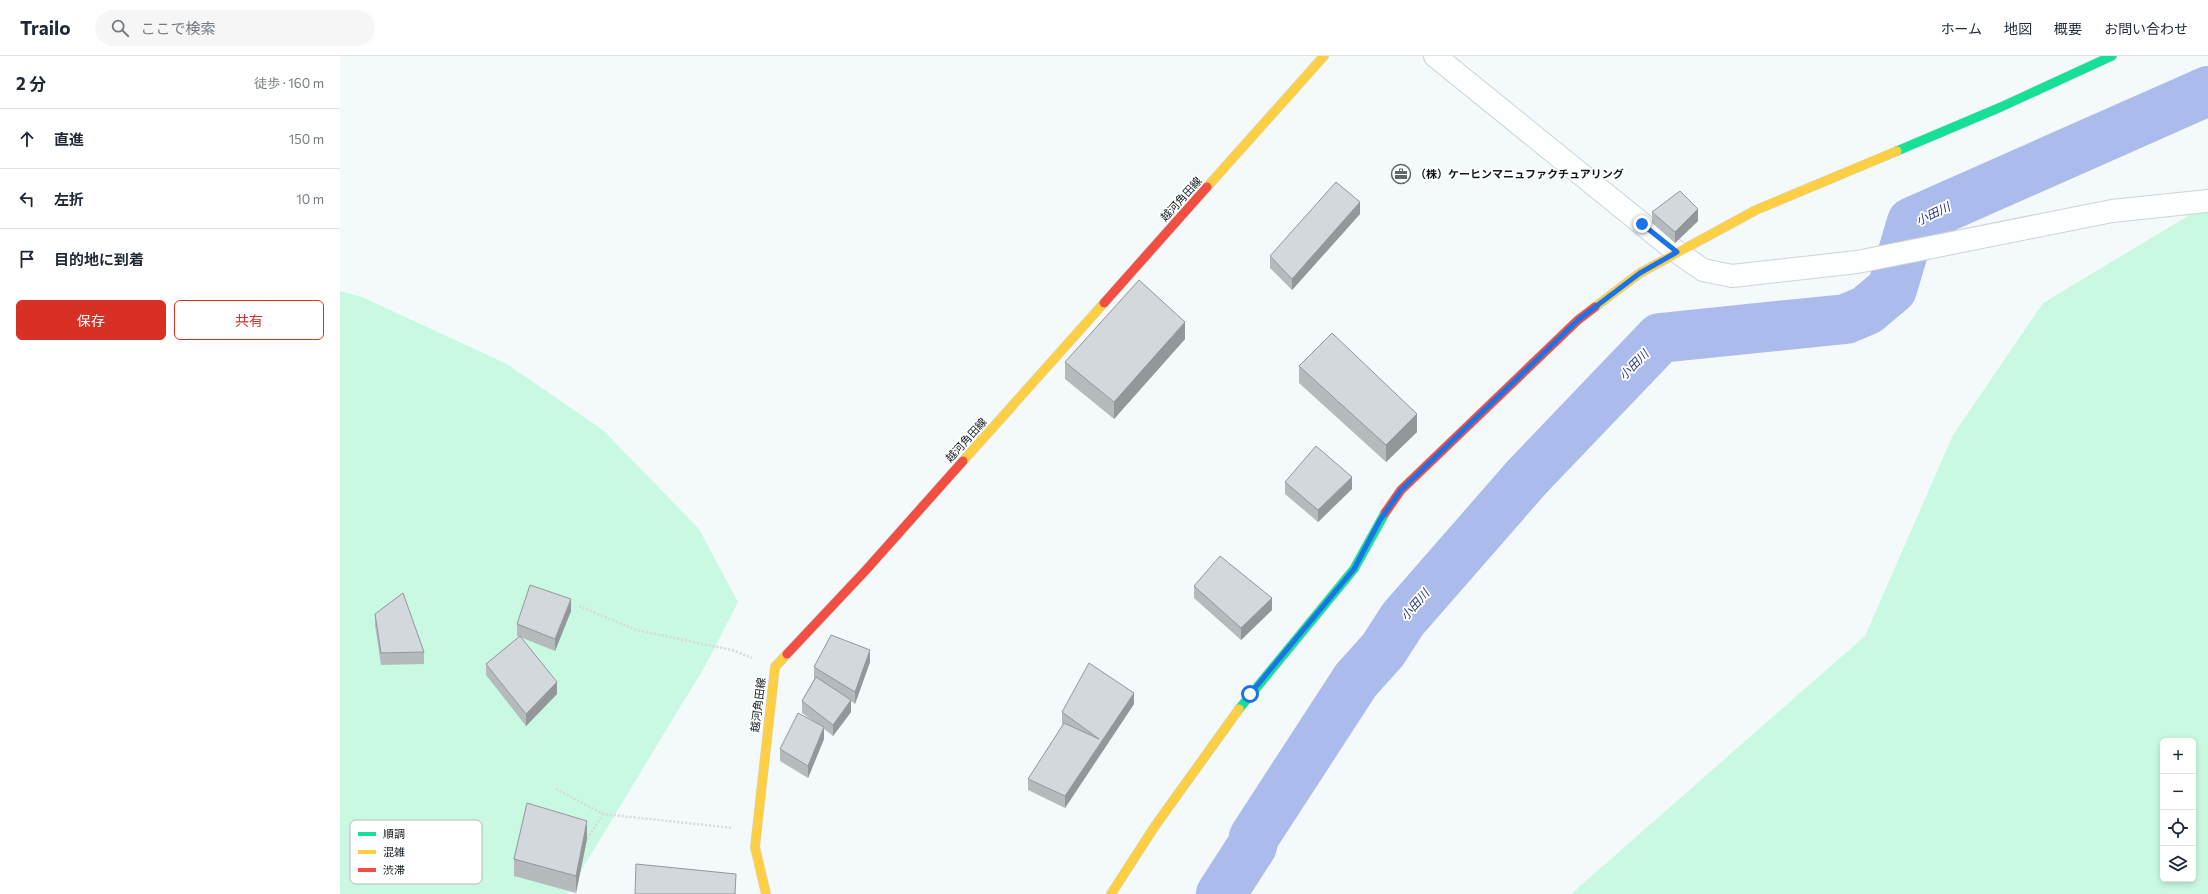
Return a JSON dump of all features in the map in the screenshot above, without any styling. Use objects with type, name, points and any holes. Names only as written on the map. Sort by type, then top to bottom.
[{"type":"street","name":"越河角田線","points":[[766,894],[755,847],[775,667],[866,570],[1324,56]]},
{"type":"street","points":[[1435,56],[1677,252],[1703,270],[1732,276],[1856,262],[2112,211],[2208,201]]},
{"type":"street","points":[[1111,894],[1154,826],[1250,694],[1354,569],[1380,520],[1401,490],[1578,320],[1640,273],[1756,210],[2001,107],[2112,56]]},
{"type":"path","points":[[579,606],[636,630],[732,650],[775,667]]},
{"type":"path","points":[[556,789],[602,814],[757,830]]},
{"type":"path","points":[[587,838],[602,814]]},
{"type":"green space","points":[[2208,204],[2208,894],[1571,894],[1865,636],[1953,435],[2043,303]]},
{"type":"green space","points":[[340,291],[362,297],[507,364],[603,430],[699,529],[738,602],[705,666],[567,894],[340,894]]},
{"type":"building","points":[[1336,182],[1360,202],[1292,279],[1270,256]]},
{"type":"building","points":[[1680,191],[1698,209],[1675,232],[1652,212]]},
{"type":"building","points":[[1139,280],[1185,322],[1114,402],[1065,362]]},
{"type":"building","points":[[1332,333],[1417,414],[1386,445],[1299,366]]},
{"type":"building","points":[[1316,446],[1352,477],[1318,510],[1285,482]]},
{"type":"building","points":[[1220,556],[1272,598],[1241,628],[1194,586]]},
{"type":"building","points":[[530,585],[571,599],[555,639],[517,624]]},
{"type":"building","points":[[403,593],[424,652],[381,653],[375,614]]},
{"type":"building","points":[[831,635],[870,650],[855,692],[814,667]]},
{"type":"building","points":[[520,636],[557,682],[526,714],[486,664]]},
{"type":"building","points":[[1089,663],[1134,693],[1065,796],[1028,779],[1064,723],[1099,739],[1062,712]]},
{"type":"building","points":[[816,677],[851,700],[833,725],[802,701]]},
{"type":"building","points":[[798,713],[824,727],[808,766],[780,749]]},
{"type":"building","points":[[527,803],[587,821],[576,876],[514,859]]},
{"type":"building","points":[[636,864],[736,874],[735,894],[635,894]]},
{"type":"waterway","name":"小田川","points":[[1221,894],[1252,846],[1254,837],[1356,680],[1383,650],[1403,619],[1527,477],[1660,338],[1846,319],[1867,310],[1892,289],[1912,222],[2208,91]]},
{"type":"traffic: fast","points":[[1897,151],[2001,107],[2112,56]]},
{"type":"traffic: fast","points":[[1239,709],[1354,569],[1385,513]]},
{"type":"traffic: slow","points":[[1207,187],[1324,56]]},
{"type":"traffic: slow","points":[[1595,307],[1640,273],[1756,210],[1897,151]]},
{"type":"traffic: slow","points":[[963,461],[1104,303]]},
{"type":"traffic: slow","points":[[766,894],[755,847],[775,667],[787,654]]},
{"type":"traffic: slow","points":[[1111,894],[1155,826],[1239,709]]},
{"type":"traffic: jam","points":[[1104,303],[1207,187]]},
{"type":"traffic: jam","points":[[1385,513],[1401,490],[1578,320],[1595,307]]},
{"type":"traffic: jam","points":[[787,654],[866,570],[963,461]]},
{"type":"place","name":"（株）ケーヒンマニュファクチュアリング","points":[[1401,174]]},
{"type":"route","points":[[1250,694],[1354,569],[1380,520],[1401,490],[1578,320],[1640,273],[1677,252],[1642,224]]}]
